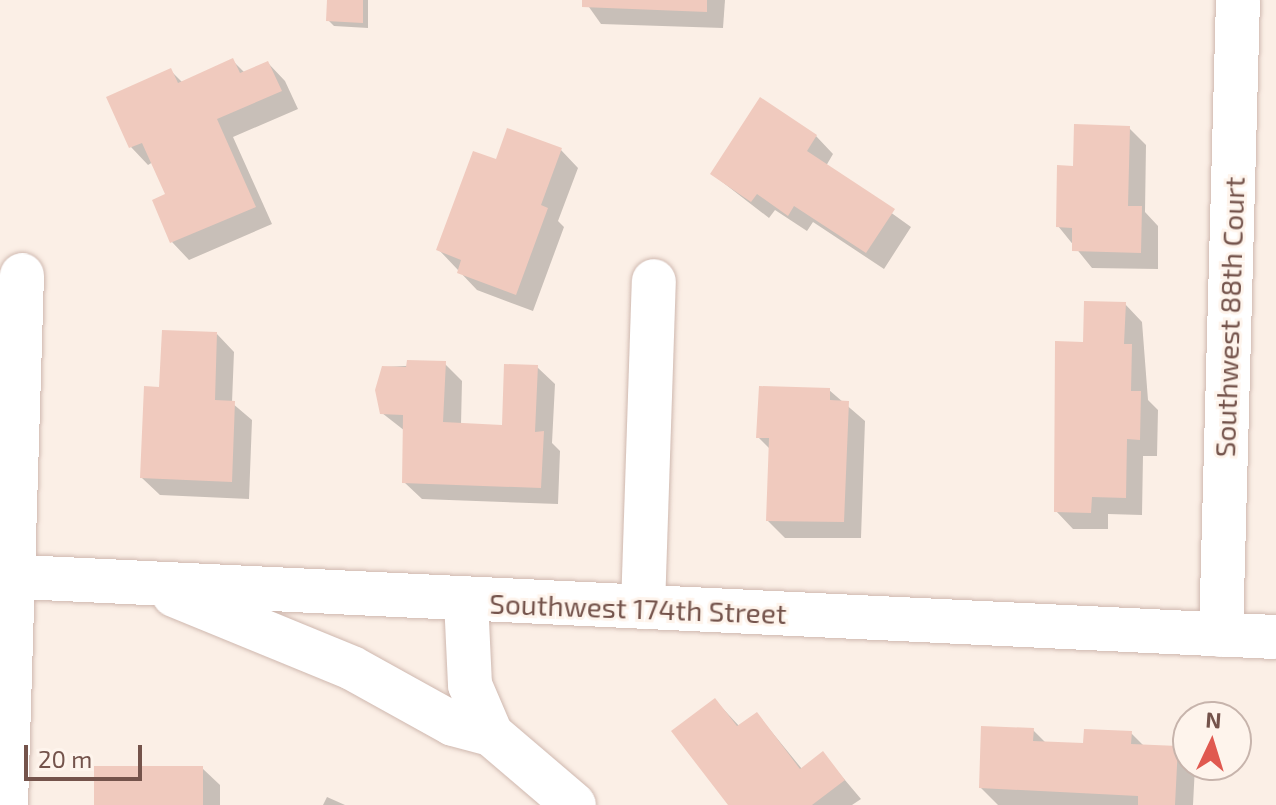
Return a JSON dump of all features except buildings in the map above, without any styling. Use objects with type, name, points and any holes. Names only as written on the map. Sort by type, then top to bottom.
[{"type":"street","name":"Southwest 88th Court","points":[[1221,635],[1238,0]]},
{"type":"street","points":[[6,805],[6,576],[22,275]]},
{"type":"street","points":[[643,607],[654,281]]},
{"type":"street","name":"Southwest 174th Street","points":[[6,576],[1276,637]]},
{"type":"street","points":[[146,583],[352,668],[453,724],[491,734],[574,805]]},
{"type":"street","points":[[466,600],[470,685],[491,734]]}]
